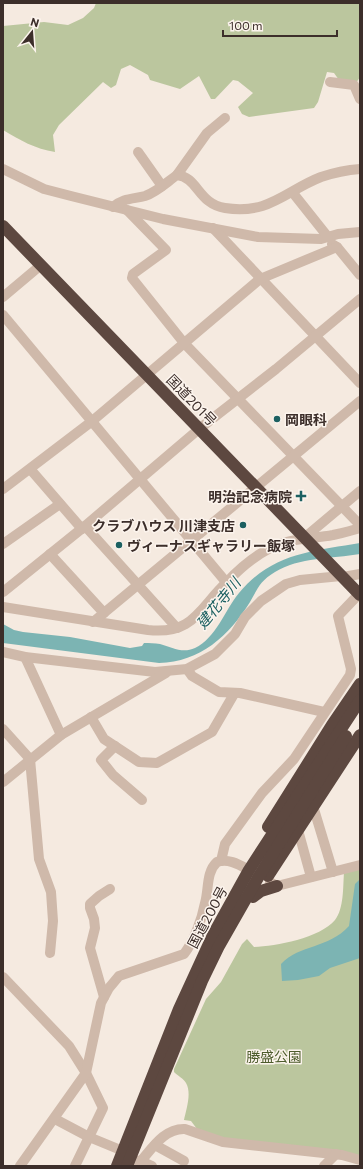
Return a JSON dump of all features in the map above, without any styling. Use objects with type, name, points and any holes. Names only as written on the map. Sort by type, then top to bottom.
[{"type":"highway","name":"国道201号","points":[[3,226],[360,594]]},
{"type":"highway","points":[[253,897],[254,873],[332,725],[360,684]]},
{"type":"highway","name":"国道200号","points":[[117,1166],[126,1159],[184,1010],[202,981],[254,873],[360,700]]},
{"type":"highway","name":"国道200号","points":[[254,873],[360,715]]},
{"type":"highway","points":[[184,1010],[201,944],[219,906],[298,830],[360,735]]},
{"type":"highway","points":[[184,1010],[216,961],[253,897],[262,891],[277,886]]},
{"type":"street","points":[[330,82],[354,85],[360,99]]},
{"type":"street","points":[[113,207],[119,202],[146,196],[177,175],[207,133],[225,118]]},
{"type":"street","points":[[138,152],[162,186]]},
{"type":"street","points":[[3,169],[44,189],[113,207],[258,237],[324,238],[360,232]]},
{"type":"street","points":[[177,175],[189,179],[199,193],[210,203],[224,208],[247,209],[269,205],[321,177],[360,169]]},
{"type":"street","points":[[293,193],[324,238],[337,247],[360,275]]},
{"type":"street","points":[[127,210],[166,250],[133,274],[132,278],[184,343],[360,525]]},
{"type":"street","points":[[213,228],[360,383]]},
{"type":"street","points":[[3,489],[31,470],[91,422],[260,279],[337,247]]},
{"type":"street","points":[[3,297],[41,265]]},
{"type":"street","points":[[3,592],[84,528],[199,429],[315,337],[360,299]]},
{"type":"street","points":[[3,315],[139,480],[226,582]]},
{"type":"street","points":[[93,622],[360,401]]},
{"type":"street","points":[[31,470],[60,504],[177,628]]},
{"type":"street","points":[[307,541],[360,491]]},
{"type":"street","points":[[3,544],[60,504]]},
{"type":"street","points":[[3,606],[160,632],[177,628],[194,619],[226,582],[248,563],[270,548],[292,540],[307,541],[360,528]]},
{"type":"street","points":[[50,554],[104,613]]},
{"type":"street","points":[[3,652],[25,657],[155,672],[168,672],[187,669],[215,654],[235,634],[245,617],[261,601],[286,584],[300,580],[360,574]]},
{"type":"street","points":[[220,861],[224,844],[262,793],[294,759],[350,675],[351,669],[338,616],[360,594]]},
{"type":"street","points":[[25,657],[61,735]]},
{"type":"street","points":[[187,669],[192,676],[219,692],[234,694],[240,693],[324,712]]},
{"type":"street","points":[[3,782],[61,735],[168,672]]},
{"type":"street","points":[[91,717],[104,739],[139,762],[157,763],[212,732],[234,694]]},
{"type":"street","points":[[3,729],[30,759],[39,859],[51,892],[53,921],[50,952]]},
{"type":"street","points":[[115,746],[101,760],[113,775],[142,800]]},
{"type":"street","points":[[313,806],[333,872]]},
{"type":"street","points":[[298,830],[311,877]]},
{"type":"street","points":[[20,1166],[55,1119],[86,1073],[104,997],[119,976],[184,954],[194,935],[205,904],[211,870],[215,864],[220,861],[228,861],[277,886],[360,865]]},
{"type":"street","points":[[104,997],[90,948],[95,928],[90,904],[110,889]]},
{"type":"street","points":[[3,977],[68,1046],[86,1073],[103,1108],[75,1166]]},
{"type":"street","points":[[55,1119],[126,1159],[141,1161],[152,1166]]},
{"type":"street","points":[[141,1161],[162,1137],[178,1129],[185,1129],[223,1142],[336,1154],[360,1160]]},
{"type":"street","points":[[155,1145],[184,1162]]},
{"type":"street","points":[[324,1166],[336,1154]]},
{"type":"green space","points":[[96,3],[360,3],[360,77],[356,83],[339,80],[334,73],[327,72],[318,102],[314,108],[249,117],[242,114],[238,107],[253,93],[238,81],[233,80],[215,99],[211,99],[199,76],[180,89],[150,80],[148,75],[130,65],[121,69],[116,85],[111,88],[103,82],[59,125],[53,135],[55,152],[48,151],[22,141],[3,130],[3,26],[44,22],[68,25],[83,18],[94,8]]},
{"type":"green space","name":"勝盛公園","points":[[360,868],[360,1158],[228,1140],[197,1129],[191,1121],[184,1120],[188,1102],[188,1087],[184,1080],[174,1072],[174,1069],[206,999],[221,982],[242,944],[247,939],[254,947],[274,945],[309,936],[328,926],[335,920],[340,910],[344,872]]},
{"type":"water","points":[[360,543],[360,554],[305,561],[284,567],[270,575],[260,585],[233,626],[212,645],[188,658],[159,663],[3,643],[3,624],[14,630],[23,632],[70,637],[130,648],[142,646],[144,643],[150,643],[160,644],[181,650],[190,650],[209,638],[239,593],[265,569],[294,556]]},
{"type":"water","points":[[360,879],[360,958],[330,968],[319,976],[282,981],[281,964],[305,949],[332,939],[349,926],[355,884]]},
{"type":"place","name":"岡眼科","points":[[277,419]]},
{"type":"place","name":"明治記念病院","points":[[301,496]]},
{"type":"place","name":"クラブハウス 川津支店","points":[[243,525]]},
{"type":"place","name":"ヴィーナスギャラリー飯塚","points":[[119,545]]},
{"type":"water label","name":"建花寺川","points":[[218,603]]}]
